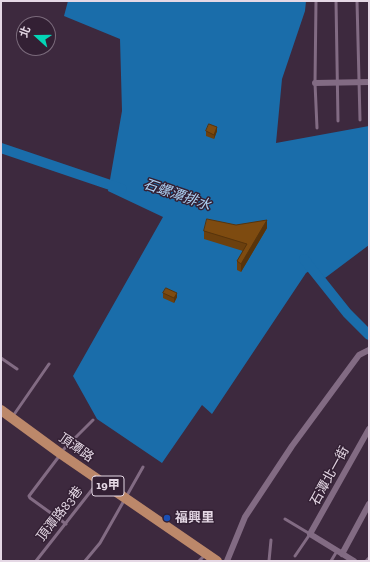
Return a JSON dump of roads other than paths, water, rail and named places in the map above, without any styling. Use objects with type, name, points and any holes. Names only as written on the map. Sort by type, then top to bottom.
[{"type":"main road","name":"頂潭路","points":[[1,410],[61,454],[100,480],[203,557],[217,561]]},
{"type":"street","points":[[315,83],[369,82]]},
{"type":"street","points":[[227,561],[245,517],[283,459],[359,355],[369,350]]},
{"type":"street","name":"石潭北一街","points":[[310,534],[369,429]]},
{"type":"street","points":[[339,552],[369,504]]},
{"type":"street","points":[[310,534],[354,561]]},
{"type":"lane","points":[[316,1],[315,83],[317,128]]},
{"type":"lane","points":[[336,1],[338,122]]},
{"type":"lane","points":[[357,1],[360,120]]},
{"type":"lane","points":[[1,358],[17,369]]},
{"type":"lane","points":[[12,417],[49,364]]},
{"type":"lane","points":[[66,524],[31,500],[29,496],[61,454],[93,420]]},
{"type":"lane","points":[[85,561],[100,543],[143,467]]},
{"type":"lane","name":"頂潭路83巷","points":[[36,561],[100,480]]},
{"type":"lane","points":[[285,519],[310,534],[295,556]]},
{"type":"lane","points":[[269,561],[271,540]]},
{"type":"lane","points":[[331,561],[339,552]]},
{"type":"water","points":[[68,1],[306,1],[305,11],[282,79],[276,143],[369,126],[369,245],[325,278],[315,267],[306,273],[212,414],[202,405],[162,463],[97,419],[73,376],[163,217],[108,191],[122,111],[120,39],[64,16]]},
{"type":"waterway","name":"石螺潭排水","points":[[1,148],[122,189]]},
{"type":"waterway","name":"石螺潭排水","points":[[304,259],[347,313],[369,335]]},
{"type":"place","name":"福興里","points":[[167,518]]}]
